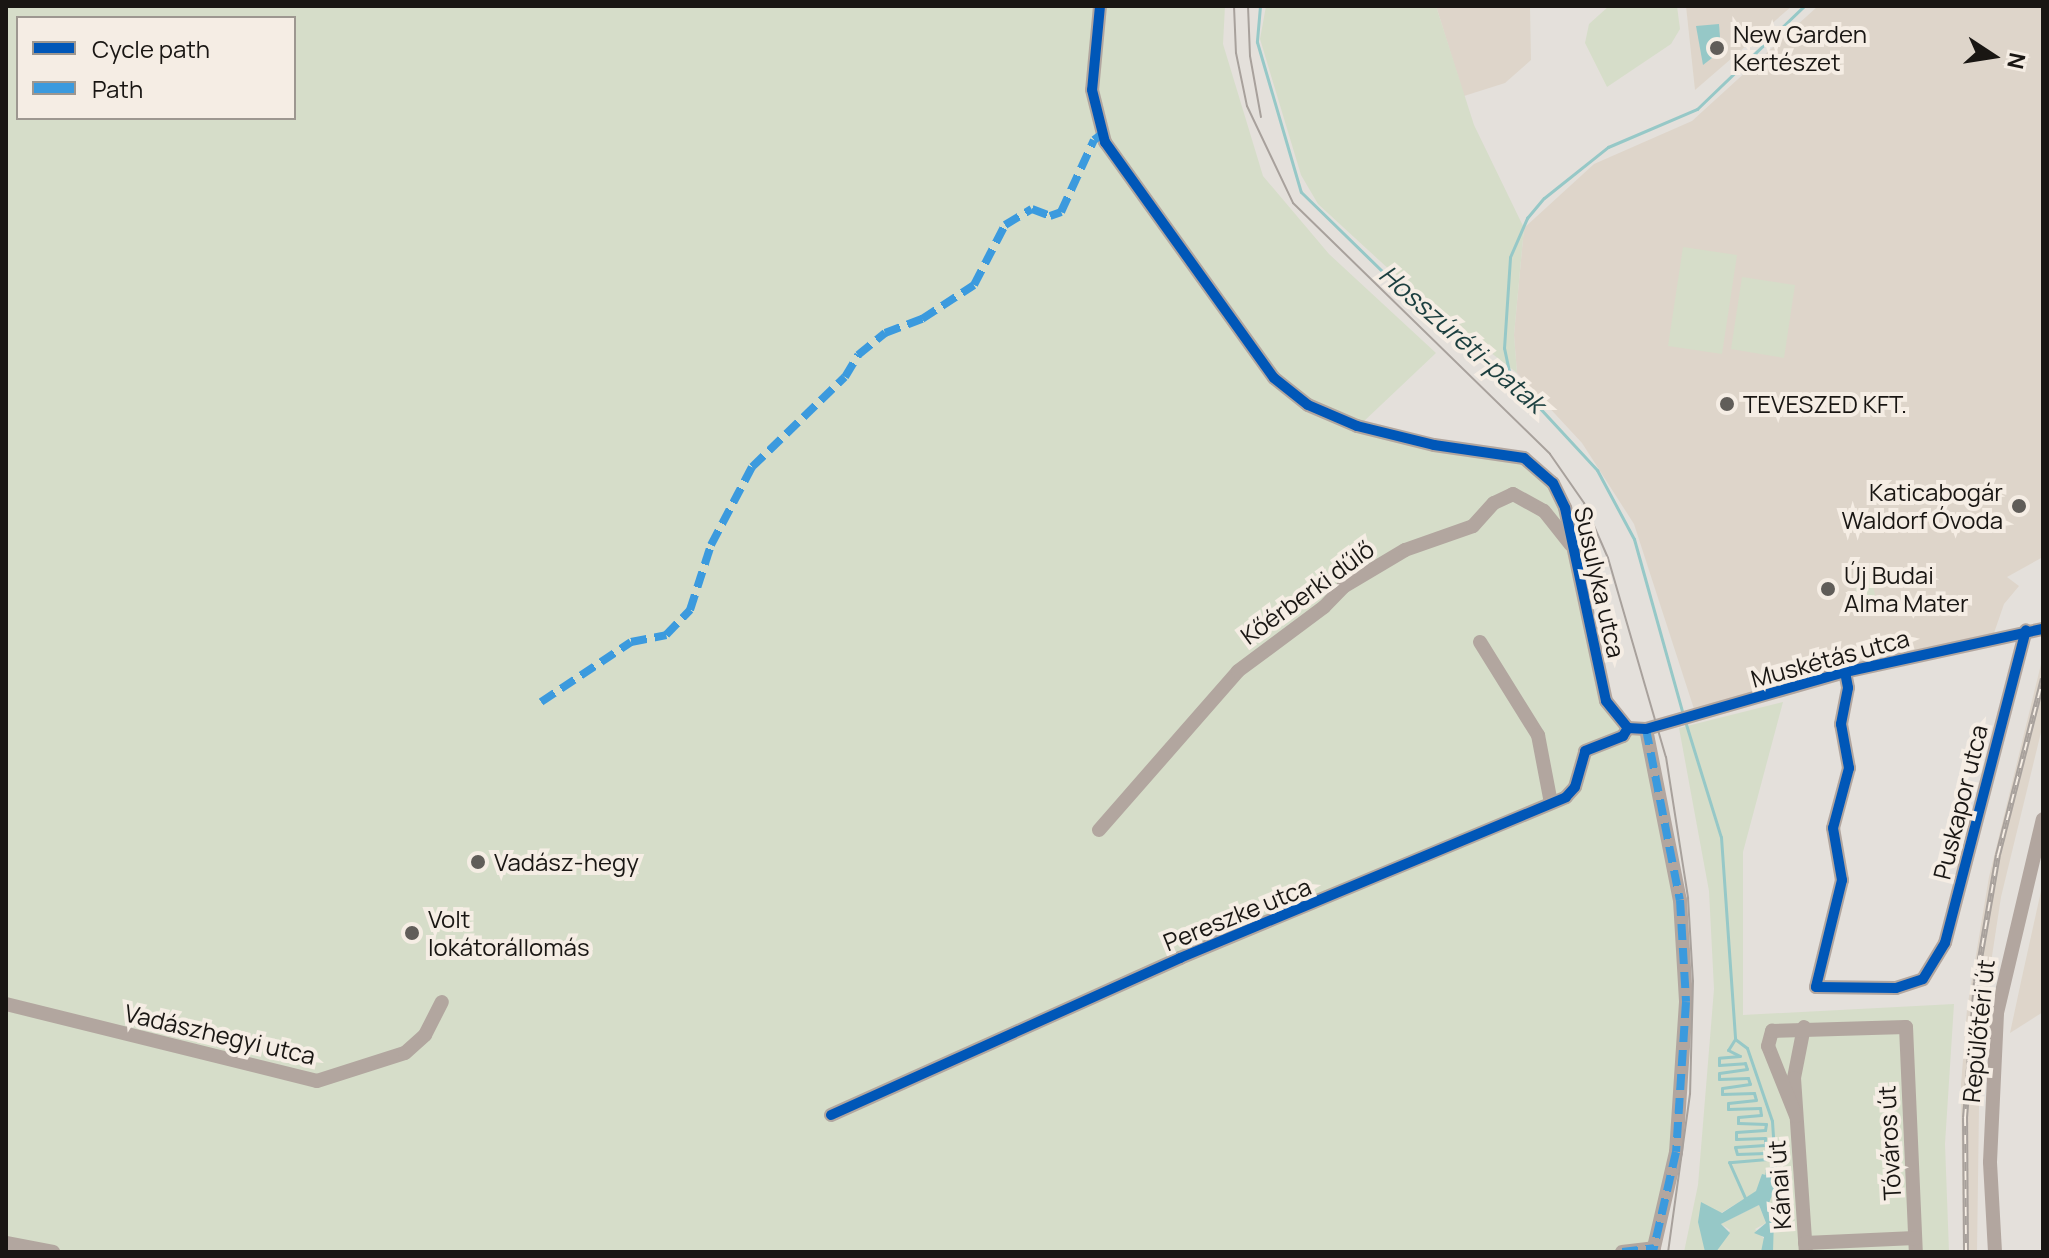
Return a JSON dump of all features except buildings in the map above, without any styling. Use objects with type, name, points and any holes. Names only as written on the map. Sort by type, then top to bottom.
[{"type":"street","name":"Susulyka utca","points":[[1100,6],[1092,90],[1105,142],[1253,355],[1291,394],[1357,426],[1534,463],[1560,494],[1606,701],[1628,728]]},
{"type":"street","name":"Kőérberki dűlő","points":[[1099,830],[1238,671],[1269,643],[1324,607],[1343,587],[1405,550],[1473,526],[1494,503],[1513,494],[1544,511],[1574,548]]},
{"type":"street","points":[[2026,630],[2043,629]]},
{"type":"street","name":"Muskétás utca","points":[[1646,729],[1845,672],[2026,630]]},
{"type":"street","name":"Puskapor utca","points":[[1845,672],[1848,688],[1841,724],[1849,768],[1833,839],[1842,880],[1816,987],[1896,988],[1923,979],[1945,943],[2026,630]]},
{"type":"street","points":[[1480,642],[1538,735],[1551,803]]},
{"type":"street","points":[[1622,1252],[1653,1250],[1676,1152],[1686,1002],[1680,900],[1646,729],[1628,728]]},
{"type":"street","name":"Pereszke utca","points":[[831,1115],[1180,958],[1551,803],[1575,787],[1585,751],[1623,736],[1628,728]]},
{"type":"street","name":"Repülőtéri út","points":[[1995,1252],[1990,1148],[1997,1013],[2043,819]]},
{"type":"street","name":"Vadászhegyi utca","points":[[6,1004],[317,1081],[405,1053],[425,1035],[442,1002]]},
{"type":"street","name":"Tóváros út","points":[[1804,1027],[1901,1025],[1909,1032],[1916,1245]]},
{"type":"street","name":"Kánai út","points":[[1796,1116],[1768,1038],[1775,1029],[1804,1027],[1794,1078],[1805,1248]]},
{"type":"street","points":[[6,1243],[53,1252]]},
{"type":"street","points":[[1805,1248],[1916,1245]]},
{"type":"shaded area","points":[[1436,6],[1530,6],[1531,60],[1505,83],[1464,96]]},
{"type":"shaded area","name":"New Garden Kertészet","points":[[1686,6],[1792,6],[1695,90]]},
{"type":"shaded area","points":[[1818,6],[2043,6],[2043,557],[2007,577],[2019,586],[2004,604],[1994,633],[1813,674],[1694,709],[1634,524],[1582,443],[1517,373],[1514,335],[1524,228],[1594,164],[1692,121]]},
{"type":"shaded area","points":[[2043,656],[2043,724],[2001,897],[1980,1035],[1977,1252],[1963,1252],[1961,1085],[1967,1009],[1989,877]]},
{"type":"shaded area","points":[[2043,882],[2043,1012],[2010,1033],[2022,977]]},
{"type":"green space","points":[[6,6],[1225,6],[1223,44],[1263,176],[1329,254],[1436,353],[1362,423],[1536,467],[1560,499],[1614,717],[1646,729],[1680,900],[1682,1102],[1653,1252],[6,1252]]},
{"type":"green space","points":[[1266,6],[1436,6],[1474,125],[1524,228],[1514,335],[1517,373],[1418,296],[1318,204],[1301,175],[1260,39]]},
{"type":"green space","points":[[1609,6],[1677,6],[1680,29],[1671,44],[1607,87],[1585,43],[1589,24]]},
{"type":"green space","points":[[1683,247],[1737,255],[1722,354],[1668,346]]},
{"type":"green space","points":[[1742,277],[1795,285],[1784,358],[1731,349]]},
{"type":"green space","points":[[1872,578],[1878,613],[1860,616],[1854,582]]},
{"type":"green space","points":[[1783,702],[1743,852],[1743,1015],[1954,1004],[1945,1144],[1949,1252],[1773,1252],[1767,1209],[1774,1174],[1762,1175],[1757,1191],[1721,1213],[1703,1233],[1705,1252],[1684,1252],[1698,1185],[1714,989],[1709,891],[1679,728]]},
{"type":"green space","points":[[1759,1205],[1766,1223],[1755,1229],[1766,1241],[1761,1252],[1716,1252],[1730,1230],[1721,1224]]},
{"type":"water","points":[[1719,24],[1721,51],[1703,65],[1696,26]]},
{"type":"water","points":[[1762,1174],[1778,1178],[1767,1209],[1774,1219],[1773,1252],[1761,1252],[1764,1237],[1754,1233],[1766,1223],[1759,1205],[1721,1224],[1730,1233],[1716,1252],[1705,1252],[1698,1222],[1701,1202],[1722,1213],[1756,1191]]},
{"type":"waterway","name":"Hosszúréti-patak","points":[[1260,6],[1257,42],[1301,192],[1419,307],[1511,377],[1597,470],[1634,539],[1683,714]]},
{"type":"waterway","points":[[1510,376],[1504,348],[1510,257],[1527,218],[1544,198],[1608,147],[1697,109],[1804,6]]},
{"type":"waterway","name":"Hosszúréti-patak","points":[[1685,721],[1721,837],[1735,1039],[1747,1048],[1772,1121],[1775,1167],[1767,1170],[1766,1177]]},
{"type":"waterway","points":[[1735,1039],[1728,1050],[1740,1056],[1719,1058],[1719,1065],[1745,1063],[1747,1069],[1719,1073],[1719,1079],[1748,1078],[1750,1084],[1722,1088],[1722,1094],[1754,1093],[1756,1100],[1728,1103],[1728,1109],[1760,1108],[1761,1115],[1738,1117],[1738,1123],[1766,1124],[1765,1130],[1736,1132],[1736,1139],[1765,1138],[1765,1145],[1735,1147],[1737,1154],[1766,1153],[1767,1159],[1729,1162],[1746,1200]]},
{"type":"tram line","points":[[1234,6],[1236,53],[1247,106],[1293,203],[1550,454],[1584,503],[1608,558],[1666,757],[1688,898],[1693,981],[1690,1094],[1668,1252]]},
{"type":"tram line","points":[[1248,6],[1250,56],[1261,117]]},
{"type":"railway","points":[[1966,1252],[1965,1118],[1976,982],[1998,855],[2043,679]]},
{"type":"marked path","points":[[541,702],[631,642],[666,635],[690,610],[711,545],[752,467],[845,377],[858,355],[885,333],[922,319],[974,285],[1005,225],[1032,209],[1050,216],[1061,212],[1094,140],[1102,134]]},
{"type":"marked path","points":[[1646,729],[1680,900],[1686,1002],[1676,1152],[1653,1252]]},
{"type":"marked path","points":[[1622,1252],[1654,1248]]},
{"type":"cycle path","points":[[1100,6],[1092,90],[1105,142],[1274,378],[1308,405],[1357,426],[1434,445],[1524,458],[1553,483],[1565,508],[1606,701],[1628,728],[1646,729],[1845,672],[2043,629]]},
{"type":"cycle path","points":[[1845,672],[1848,688],[1841,724],[1849,768],[1833,828],[1842,880],[1816,987],[1896,988],[1923,979],[1945,943],[2026,630]]},
{"type":"cycle path","points":[[831,1115],[1180,958],[1566,797],[1575,787],[1585,751],[1623,736],[1628,728]]},
{"type":"place","name":"New Garden Kertészet","points":[[1717,48]]},
{"type":"place","name":"TEVESZED KFT.","points":[[1727,404]]},
{"type":"place","name":"Katicabogár Waldorf Óvoda","points":[[2019,506]]},
{"type":"place","name":"Új Budai Alma Mater","points":[[1828,589]]},
{"type":"place","name":"Vadász-hegy","points":[[478,862]]},
{"type":"place","name":"Volt lokátorállomás","points":[[412,933]]}]
